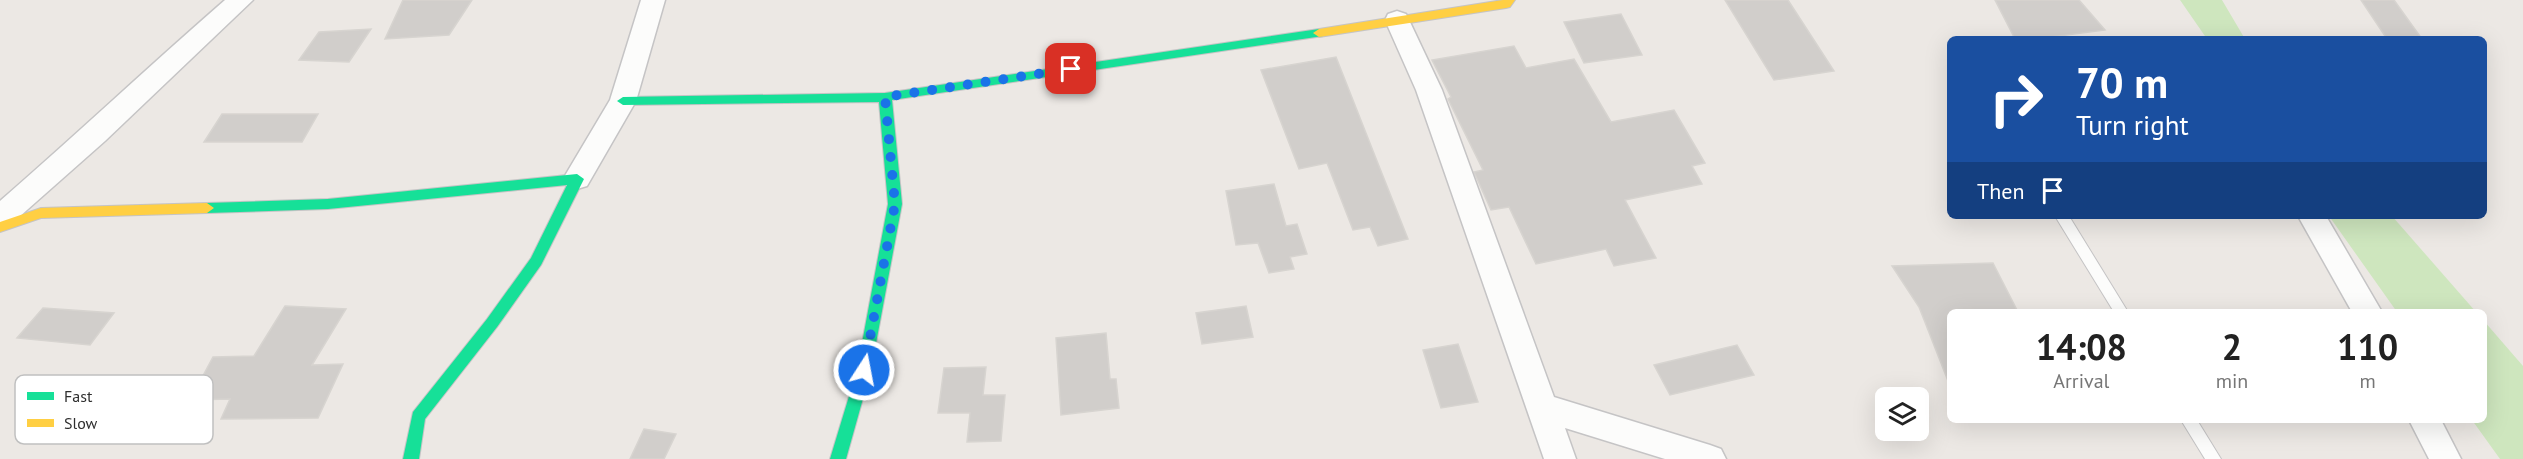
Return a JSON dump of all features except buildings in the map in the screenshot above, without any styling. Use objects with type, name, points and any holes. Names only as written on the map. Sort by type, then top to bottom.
[{"type":"street","points":[[0,217],[95,134],[161,70],[241,0]]},
{"type":"street","points":[[411,459],[418,417],[492,323],[536,261],[577,179],[622,101],[653,0]]},
{"type":"street","points":[[622,101],[885,97],[1506,4],[1509,0]]},
{"type":"street","points":[[1397,20],[1429,90],[1560,459]]},
{"type":"street","points":[[838,459],[864,370],[895,204],[885,97]]},
{"type":"street","points":[[0,227],[41,213],[328,204],[577,179]]},
{"type":"street","points":[[2314,219],[2365,309]]},
{"type":"street","points":[[1542,407],[1710,459]]},
{"type":"street","points":[[2427,423],[2445,459]]},
{"type":"lane","points":[[2064,219],[2119,309]]},
{"type":"lane","points":[[2191,423],[2213,459]]},
{"type":"green space","points":[[2180,0],[2222,0],[2243,36],[2205,36]]},
{"type":"green space","points":[[2331,219],[2395,219],[2473,309],[2395,309]]},
{"type":"green space","points":[[2487,324],[2523,366],[2523,459],[2500,459],[2474,423],[2487,423]]},
{"type":"traffic: fast","points":[[885,97],[1319,33]]},
{"type":"traffic: fast","points":[[623,101],[885,97],[895,204],[864,370],[838,459]]},
{"type":"traffic: fast","points":[[207,208],[328,204],[577,179],[536,261],[492,323],[418,417],[411,459]]},
{"type":"traffic: slow","points":[[1319,33],[1506,4],[1509,0]]},
{"type":"traffic: slow","points":[[0,227],[41,213],[207,208]]},
{"type":"route","points":[[864,370],[895,204],[885,97],[1071,69]]}]
